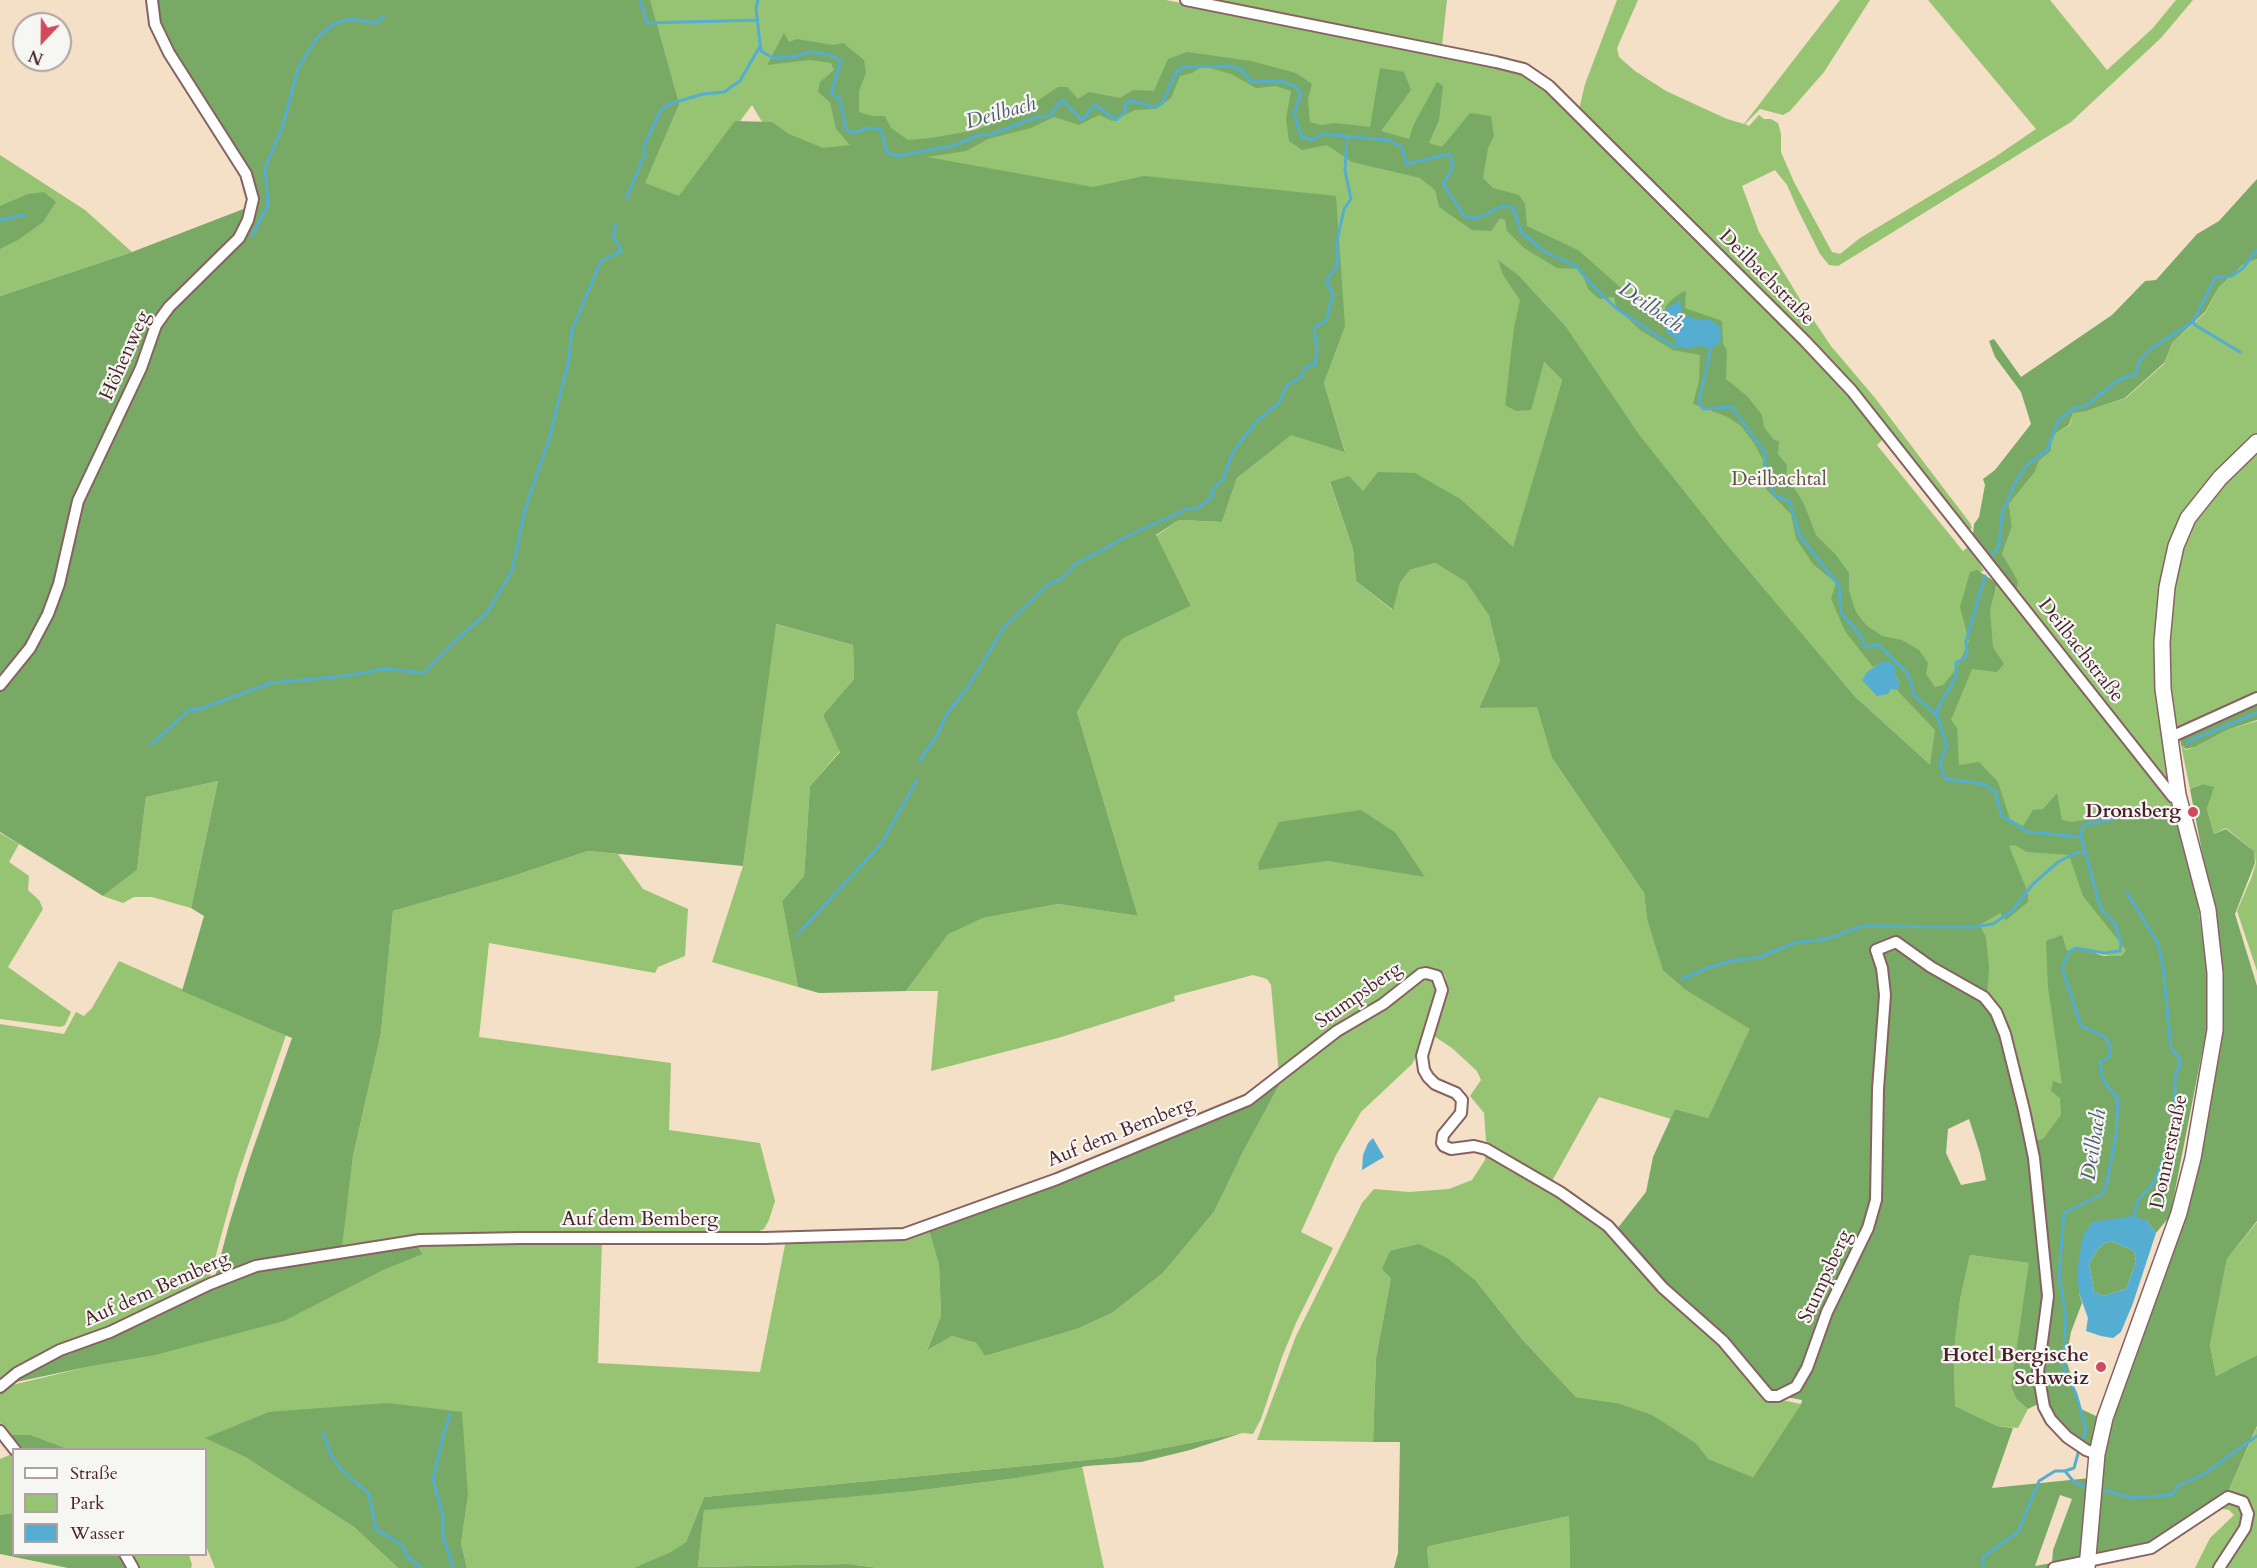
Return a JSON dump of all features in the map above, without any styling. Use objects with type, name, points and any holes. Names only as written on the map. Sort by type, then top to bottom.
[{"type":"main road","name":"Donnerstraße","points":[[2087,1564],[2091,1452],[2179,1213],[2193,1158],[2215,1030],[2215,973],[2208,910],[2178,795],[2164,697],[2161,664],[2163,614],[2176,546],[2188,518],[2220,478],[2257,442]]},
{"type":"street","name":"Höhenweg","points":[[0,685],[30,648],[48,614],[59,584],[78,501],[141,368],[156,325],[169,307],[239,238],[248,220],[252,199],[246,174],[169,53],[155,24],[152,0]]},
{"type":"street","name":"Deilbachstraße","points":[[1186,0],[1496,62],[1524,69],[1548,86],[1805,341],[1852,391],[2173,797],[2178,795]]},
{"type":"street","points":[[2171,737],[2257,698]]},
{"type":"street","name":"Stumpsberg","points":[[1277,1079],[1337,1031],[1383,1004],[1420,974],[1432,973],[1437,976],[1442,990],[1424,1049],[1423,1063],[1428,1077],[1435,1084],[1456,1093],[1461,1100],[1461,1113],[1443,1135],[1444,1146],[1451,1149],[1474,1146],[1486,1149],[1560,1192],[1608,1226],[1663,1288],[1723,1341],[1768,1396],[1778,1396],[1796,1387],[1807,1368],[1827,1312],[1868,1228],[1876,1200],[1878,1089],[1884,995],[1882,968],[1876,950],[1896,942],[1931,967],[1984,996],[1996,1012],[2005,1034],[2032,1148],[2042,1226],[2048,1296],[2038,1372],[2044,1407],[2051,1420],[2067,1437],[2091,1452]]},
{"type":"street","name":"Auf dem Bemberg","points":[[0,1387],[17,1373],[60,1350],[110,1332],[210,1284],[256,1266],[420,1240],[765,1238],[904,1234],[1057,1179],[1198,1122],[1248,1100],[1277,1079]]},
{"type":"street","points":[[0,1431],[14,1448]]},
{"type":"street","points":[[2054,1568],[2087,1564],[2151,1548],[2228,1497],[2243,1502],[2248,1514],[2245,1528],[2219,1568]]},
{"type":"green space","name":"Deilbachtal","points":[[155,0],[650,0],[679,104],[645,183],[679,196],[735,121],[772,122],[789,134],[823,148],[850,145],[836,129],[830,102],[818,92],[820,82],[834,70],[831,63],[810,60],[767,65],[784,33],[789,42],[797,39],[833,45],[843,43],[864,60],[866,73],[859,91],[859,112],[873,116],[885,116],[891,128],[908,140],[976,130],[986,126],[993,117],[1028,107],[1058,87],[1067,87],[1078,99],[1089,92],[1120,98],[1133,90],[1154,91],[1168,59],[1187,52],[1251,61],[1296,73],[1312,84],[1308,99],[1310,122],[1321,125],[1335,123],[1370,127],[1380,68],[1404,72],[1411,90],[1381,131],[1409,139],[1414,124],[1437,82],[1443,86],[1439,120],[1429,143],[1442,147],[1470,113],[1491,116],[1494,136],[1488,148],[1483,178],[1493,188],[1519,195],[1525,204],[1527,226],[1578,250],[1637,302],[1662,318],[1665,317],[1665,308],[1670,301],[1686,291],[1685,308],[1722,321],[1723,344],[1727,350],[1726,379],[1747,396],[1762,415],[1764,427],[1774,440],[1779,441],[1778,454],[1787,465],[1786,475],[1804,504],[1816,535],[1836,555],[1849,573],[1849,591],[1856,612],[1866,625],[1882,636],[1902,640],[1919,650],[1928,663],[1926,674],[1935,687],[1943,685],[1957,668],[1969,641],[1960,607],[1970,572],[1977,570],[1997,583],[1990,610],[1993,647],[2004,664],[1997,672],[1972,669],[1951,720],[1957,728],[1959,765],[1979,762],[1998,782],[2010,819],[2023,826],[2033,810],[2043,809],[2057,793],[2062,820],[2071,822],[2092,819],[2104,811],[2122,815],[2144,807],[2174,807],[2197,897],[2207,974],[2207,1027],[2170,1216],[2156,1233],[2147,1221],[2092,1222],[2079,1293],[2082,1303],[2071,1332],[2066,1359],[2081,1409],[2098,1417],[2093,1450],[2070,1437],[2040,1403],[2028,1409],[2016,1399],[2011,1386],[2029,1263],[1970,1255],[1960,1300],[1954,1350],[1955,1406],[1997,1426],[2013,1428],[1992,1488],[2090,1478],[2090,1568],[1570,1568],[1569,1516],[1430,1546],[1427,1548],[1429,1568],[1394,1568],[1398,1553],[1400,1442],[1373,1442],[1376,1358],[1391,1278],[1382,1269],[1390,1251],[1419,1244],[1447,1258],[1476,1281],[1522,1339],[1576,1397],[1617,1403],[1652,1415],[1697,1444],[1708,1459],[1753,1477],[1802,1400],[1770,1394],[1666,1286],[1617,1229],[1646,1192],[1653,1157],[1675,1109],[1708,1118],[1750,1029],[1687,991],[1663,970],[1647,919],[1644,893],[1552,758],[1537,707],[1479,708],[1500,661],[1489,616],[1466,582],[1435,563],[1410,570],[1400,583],[1393,610],[1356,581],[1353,549],[1330,482],[1349,476],[1363,491],[1378,472],[1415,473],[1462,500],[1513,547],[1562,380],[1544,362],[1531,410],[1516,411],[1505,405],[1514,328],[1520,300],[1503,275],[1498,260],[1518,275],[1566,327],[1640,436],[1722,539],[1855,697],[1930,765],[1935,730],[1897,690],[1900,681],[1882,662],[1873,667],[1845,631],[1831,599],[1836,583],[1813,564],[1796,539],[1791,514],[1762,485],[1763,460],[1754,443],[1741,426],[1728,417],[1693,404],[1699,381],[1700,355],[1673,350],[1640,330],[1616,307],[1614,297],[1599,299],[1588,289],[1581,269],[1557,268],[1524,248],[1507,231],[1505,220],[1500,218],[1491,231],[1472,230],[1439,207],[1435,190],[1420,178],[1352,162],[1327,145],[1302,150],[1289,141],[1286,119],[1291,91],[1276,86],[1256,88],[1231,74],[1203,66],[1192,73],[1180,76],[1171,98],[1156,109],[1135,110],[1112,121],[1099,115],[1079,125],[1054,117],[1031,128],[988,139],[966,151],[927,157],[1093,187],[1144,176],[1336,196],[1345,327],[1324,383],[1345,452],[1291,435],[1237,478],[1222,522],[1179,520],[1156,535],[1191,606],[1122,639],[1077,712],[1138,916],[1058,904],[983,918],[948,934],[906,991],[819,993],[798,987],[782,901],[804,876],[810,786],[840,752],[823,715],[854,679],[853,645],[776,624],[743,866],[588,851],[504,879],[393,911],[381,1033],[353,1156],[342,1246],[352,1256],[417,1245],[423,1254],[383,1270],[284,1321],[151,1356],[16,1382],[21,1376],[57,1353],[214,1281],[250,1158],[292,1038],[182,991],[204,916],[191,908],[218,781],[146,797],[137,870],[103,896],[0,832],[0,296],[132,252],[246,208],[252,178],[171,53],[157,24]],"holes":[[[2015,845],[2027,852],[2069,855],[2083,896],[2126,950],[2121,956],[2104,956],[2076,947],[2067,951],[2062,935],[2046,941],[2048,987],[2062,1084],[2053,1081],[2051,1091],[2060,1098],[2061,1115],[2043,1139],[2032,1142],[1998,1009],[1987,996],[1989,968],[1986,938],[1980,925],[2000,913],[2006,920],[2028,902],[2028,893],[2009,846]],[[1969,1119],[1986,1180],[1961,1185],[1946,1153],[1948,1129]],[[2060,1495],[2072,1499],[2053,1550],[2052,1563],[2035,1566]]]},
{"type":"green space","name":"Deilbachtal","points":[[633,0],[1166,0],[1495,66],[1522,74],[1545,89],[1802,345],[1850,396],[1885,437],[1877,445],[1963,551],[1969,546],[1984,571],[1980,572],[1995,591],[1997,583],[2174,807],[2126,950],[2121,956],[2113,957],[2096,953],[2082,1015],[2050,1211],[1985,1000],[1920,772],[1517,315],[1505,405],[1544,362],[1562,380],[1513,548],[1462,500],[1363,491],[1330,483],[1353,549],[1356,581],[1392,610],[1400,583],[1410,570],[1435,563],[1466,582],[1489,616],[1500,661],[1479,708],[1537,706],[1552,758],[1644,893],[1647,919],[1687,991],[1751,1029],[1708,1118],[1675,1109],[1671,1119],[1599,1097],[1552,1181],[1486,1141],[1484,1113],[1470,1096],[1481,1080],[1477,1071],[1452,1048],[1434,1036],[1447,989],[1445,975],[1440,970],[1431,967],[1418,972],[1279,1075],[1271,985],[1267,979],[1253,975],[1174,996],[1175,1001],[1058,1038],[931,1071],[938,991],[906,991],[948,933],[983,918],[1058,904],[1138,916],[1077,712],[1122,639],[1191,606],[1156,536],[1179,520],[1222,522],[1237,478],[1291,434],[1345,451],[1324,383],[1345,327],[1088,195],[817,153],[768,132],[752,105],[694,184],[665,212],[616,195]],"holes":[[[1396,833],[1424,876],[1327,861]]]},
{"type":"green space","points":[[1206,0],[1447,0],[1442,46]]},
{"type":"green space","points":[[1617,0],[1638,0],[1617,48],[1619,57],[1635,71],[1666,91],[1727,119],[1744,124],[1840,0],[1870,0],[1824,72],[1790,111],[1783,115],[1760,109],[1745,124],[1749,126],[1759,115],[1778,123],[1781,134],[1781,152],[1794,182],[1832,252],[1840,254],[1860,238],[1995,157],[2036,129],[1928,0],[2050,0],[2107,70],[2152,29],[2176,0],[2193,0],[2161,38],[2071,122],[1838,266],[1829,265],[1820,254],[1787,185],[1775,170],[1742,186],[1759,232],[1806,309],[1831,346],[1875,398],[1970,523],[1972,528],[1969,531],[1897,439],[1579,110],[1585,84]]},
{"type":"green space","points":[[0,155],[85,210],[132,252],[0,296]]},
{"type":"green space","points":[[2257,179],[2257,259],[2243,265],[2219,287],[2205,312],[2172,343],[2165,362],[2125,398],[2087,411],[2073,413],[2069,425],[2056,433],[2051,451],[2039,461],[2035,472],[2009,504],[2012,527],[2002,554],[2018,581],[2017,595],[1973,534],[1985,485],[1983,479],[1995,470],[2031,424],[2021,392],[1995,357],[1989,341],[1994,339],[2021,377],[2112,315],[2145,281],[2156,280],[2197,234],[2219,221]]},
{"type":"green space","points":[[44,192],[56,202],[43,222],[18,240],[0,249],[0,206],[28,194]]},
{"type":"green space","points":[[2257,259],[2257,437],[2216,477],[2169,558],[2170,782],[2166,782],[2017,595],[2018,581],[2002,554],[2012,527],[2009,504],[2035,472],[2039,461],[2051,451],[2056,433],[2070,425],[2073,412],[2087,411],[2126,398],[2165,363],[2172,343],[2205,313],[2219,287],[2244,265]]},
{"type":"green space","points":[[2257,450],[2257,694],[2174,730],[2171,713],[2169,616],[2181,547],[2203,506]]},
{"type":"green space","points":[[775,624],[853,645],[854,679],[823,715],[840,751],[810,786],[804,876],[782,901],[798,987],[712,962],[743,866]]},
{"type":"green space","points":[[2257,702],[2257,720],[2227,730],[2195,747],[2186,749],[2181,745],[2180,738]]},
{"type":"green space","points":[[2257,721],[2257,971],[2237,911],[2256,863],[2254,851],[2226,828],[2214,834],[2207,809],[2213,787],[2201,784],[2190,789],[2181,745],[2186,750],[2227,730]]},
{"type":"green space","points":[[218,781],[191,908],[152,897],[134,897],[123,903],[103,896],[137,870],[146,797]]},
{"type":"green space","points":[[2202,784],[2214,787],[2207,809],[2214,834],[2226,829],[2254,851],[2255,863],[2235,914],[2257,986],[2257,1221],[2227,1259],[2210,1344],[2216,1376],[2257,1355],[2257,1426],[2228,1492],[2151,1543],[2091,1557],[2099,1452],[2205,1113],[2213,909],[2190,789]]},
{"type":"green space","points":[[1361,810],[1396,833],[1425,877],[1327,861],[1259,870],[1258,864],[1279,822]]},
{"type":"green space","points":[[0,833],[19,844],[9,862],[29,876],[28,890],[39,900],[43,909],[8,967],[71,1012],[65,1025],[61,1027],[0,1019]]},
{"type":"green space","points":[[588,851],[618,854],[643,889],[688,909],[685,956],[658,967],[655,973],[489,943],[479,1037],[671,1063],[669,1130],[760,1143],[775,1201],[764,1229],[752,1234],[341,1246],[353,1156],[381,1033],[393,911],[504,879]]},
{"type":"green space","points":[[119,961],[286,1035],[237,1178],[209,1280],[137,1315],[52,1348],[0,1383],[0,1024],[64,1034],[76,1012],[84,1016],[92,1008]]},
{"type":"green space","points":[[1426,976],[1434,979],[1440,987],[1419,1051],[1412,1064],[1361,1112],[1336,1155],[1301,1232],[1333,1248],[1296,1323],[1261,1419],[1253,1434],[1242,1433],[1117,1457],[704,1497],[686,1542],[672,1552],[633,1568],[467,1568],[461,1543],[468,1496],[268,1412],[206,1438],[245,1457],[354,1527],[398,1568],[215,1568],[207,1548],[207,1448],[65,1448],[31,1435],[10,1435],[0,1423],[0,1392],[8,1386],[87,1367],[151,1356],[423,1254],[417,1244],[602,1241],[598,1363],[760,1372],[786,1240],[928,1227],[939,1265],[941,1316],[927,1349],[952,1336],[976,1343],[985,1356],[1077,1329],[1112,1313],[1163,1273],[1214,1212],[1283,1078],[1338,1032]]},
{"type":"green space","points":[[1283,1078],[1214,1212],[1163,1273],[1112,1313],[1077,1329],[985,1356],[976,1343],[952,1336],[927,1350],[941,1316],[939,1265],[928,1227],[1044,1187]]},
{"type":"green space","points":[[1486,1147],[1584,1208],[1722,1342],[1768,1397],[1801,1404],[1753,1477],[1707,1459],[1697,1444],[1617,1403],[1576,1397],[1522,1339],[1476,1281],[1391,1278],[1376,1358],[1373,1442],[1257,1440],[1296,1336],[1362,1203],[1374,1189],[1409,1192],[1449,1189],[1472,1180],[1485,1160]]},
{"type":"green space","points":[[2257,1222],[2257,1355],[2216,1376],[2210,1343],[2227,1259]]},
{"type":"green space","points":[[2111,1241],[2134,1251],[2136,1262],[2126,1289],[2103,1296],[2094,1291],[2089,1263],[2098,1249]]},
{"type":"green space","points":[[1970,1255],[2030,1263],[2011,1386],[2016,1399],[2028,1409],[2018,1428],[1997,1426],[1955,1406],[1954,1350],[1960,1300]]},
{"type":"green space","points":[[388,1403],[462,1412],[468,1496],[461,1543],[467,1568],[398,1568],[354,1527],[245,1457],[205,1438],[268,1412]]},
{"type":"green space","points":[[2257,1427],[2257,1568],[2195,1568],[2210,1538],[2234,1515],[2229,1510],[2218,1508],[2228,1492]]},
{"type":"green space","points":[[1242,1433],[1190,1450],[1141,1462],[1087,1466],[1017,1478],[915,1491],[704,1510],[698,1567],[848,1564],[879,1568],[633,1568],[671,1552],[686,1542],[704,1497],[1117,1457]]},
{"type":"green space","points":[[10,1435],[31,1435],[65,1448],[21,1448]]},
{"type":"green space","points":[[12,1454],[12,1513],[0,1515],[0,1459]]},
{"type":"green space","points":[[1082,1466],[1104,1568],[879,1568],[848,1564],[698,1567],[704,1509],[915,1491],[1017,1478]]},
{"type":"green space","points":[[12,1513],[12,1556],[124,1556],[132,1568],[68,1568],[0,1554],[0,1515]]},
{"type":"green space","points":[[1569,1516],[1570,1568],[1429,1568],[1427,1548],[1430,1546]]},
{"type":"green space","points":[[133,1556],[189,1556],[192,1565],[191,1568],[140,1568]]},
{"type":"water","points":[[1680,299],[1682,314],[1699,320],[1711,320],[1720,327],[1721,338],[1718,345],[1710,348],[1699,346],[1688,349],[1676,344],[1674,337],[1667,334],[1663,318],[1665,308]]},
{"type":"water","points":[[1882,662],[1889,662],[1896,667],[1895,677],[1900,681],[1897,690],[1891,689],[1888,694],[1877,696],[1862,680],[1867,672]]},
{"type":"water","points":[[1373,1138],[1384,1157],[1362,1170],[1363,1155]]},
{"type":"water","points":[[2134,1216],[2147,1221],[2156,1233],[2133,1303],[2121,1332],[2113,1338],[2086,1331],[2088,1318],[2079,1293],[2077,1271],[2083,1236],[2092,1222]],"holes":[[[2111,1241],[2134,1251],[2136,1262],[2126,1289],[2103,1296],[2094,1291],[2089,1263],[2098,1249]]]},
{"type":"waterway","points":[[640,0],[647,23],[758,20]]},
{"type":"waterway","name":"Deilbach","points":[[758,0],[756,9],[761,51],[773,58],[792,57],[811,52],[831,55],[841,61],[831,93],[840,99],[846,129],[852,133],[869,128],[881,130],[887,153],[898,156],[952,146],[983,134],[990,135],[1037,117],[1050,116],[1062,100],[1082,120],[1095,105],[1116,120],[1125,112],[1126,103],[1132,101],[1153,107],[1162,104],[1176,73],[1183,67],[1230,66],[1242,70],[1251,82],[1280,81],[1296,87],[1301,93],[1294,114],[1302,137],[1312,140],[1323,134],[1387,140],[1402,147],[1406,164],[1450,154],[1453,167],[1443,184],[1465,217],[1479,218],[1502,206],[1513,207],[1521,232],[1545,252],[1576,266],[1617,309],[1674,347],[1682,345]]},
{"type":"waterway","points":[[252,236],[268,205],[265,168],[282,128],[298,69],[316,39],[335,23],[352,19],[376,23],[384,16]]},
{"type":"waterway","points":[[626,199],[645,154],[644,146],[661,110],[669,104],[703,94],[724,92],[740,81],[760,46]]},
{"type":"waterway","points":[[919,761],[937,736],[946,715],[969,686],[1004,627],[1049,584],[1061,579],[1076,564],[1130,535],[1187,509],[1198,508],[1211,498],[1212,490],[1223,480],[1232,454],[1256,422],[1280,402],[1287,385],[1301,377],[1305,368],[1315,364],[1317,348],[1314,328],[1326,321],[1333,295],[1326,281],[1337,266],[1337,241],[1344,209],[1351,199],[1345,170],[1347,137]]},
{"type":"waterway","points":[[0,220],[24,215]]},
{"type":"waterway","points":[[151,745],[189,710],[200,709],[271,683],[345,676],[385,669],[424,673],[456,640],[487,613],[512,571],[525,509],[549,440],[569,359],[572,330],[601,261],[622,251],[613,236],[616,224]]},
{"type":"waterway","points":[[1992,555],[1999,546],[2002,514],[2015,483],[2026,466],[2048,449],[2057,422],[2074,408],[2086,406],[2118,380],[2135,375],[2140,360],[2152,348],[2193,322],[2215,278],[2232,276],[2243,268],[2257,250]]},
{"type":"waterway","points":[[2193,322],[2240,352]]},
{"type":"waterway","name":"Deilbach","points":[[1712,344],[1699,402],[1703,409],[1732,407],[1765,453],[1765,474],[1775,496],[1789,501],[1800,536],[1839,586],[1841,613],[1860,635],[1865,647],[1879,645],[1909,675],[1914,695],[1937,716],[1947,745],[1940,763],[1945,779],[1984,784],[1995,792],[2002,816],[2028,832],[2081,837],[2101,909],[2115,924],[2121,943],[2120,951],[2104,953],[2076,948],[2069,952],[2062,968],[2081,1026],[2105,1037],[2111,1048],[2109,1057],[2100,1062],[2103,1080],[2118,1099],[2116,1135],[2103,1194],[2064,1213],[2059,1276],[2066,1317],[2063,1365],[2076,1394],[2086,1429],[2081,1444]]},
{"type":"waterway","points":[[1937,716],[1938,708],[1956,677],[1956,663],[1967,656],[1966,641],[1985,576]]},
{"type":"waterway","points":[[2187,742],[2257,713]]},
{"type":"waterway","points":[[797,935],[882,843],[917,780]]},
{"type":"waterway","points":[[2081,837],[2083,825],[2166,808]]},
{"type":"waterway","points":[[1682,979],[1711,967],[1735,960],[1758,958],[1794,943],[1827,939],[1862,926],[1974,927],[1993,924],[2012,911],[2033,884],[2058,862],[2076,853],[2086,852]]},
{"type":"waterway","points":[[2127,893],[2158,943],[2163,966],[2171,1049],[2179,1057],[2180,1064],[2175,1076],[2172,1130],[2163,1161],[2153,1184],[2138,1200],[2134,1216]]},
{"type":"waterway","points":[[450,1415],[433,1479],[443,1517],[443,1535],[453,1568]]},
{"type":"waterway","points":[[323,1433],[331,1455],[340,1468],[369,1494],[376,1529],[403,1546],[407,1557],[422,1568]]},
{"type":"waterway","points":[[2103,1490],[2132,1498],[2172,1495],[2178,1486],[2204,1474],[2257,1436]]},
{"type":"waterway","name":"Deilbach","points":[[1983,1568],[1983,1557],[2018,1532],[2039,1481],[2055,1471],[2074,1468],[2079,1450]]},
{"type":"waterway","points":[[2065,1471],[2074,1482],[2084,1486]]},
{"type":"place","name":"Dronsberg","points":[[2193,812]]},
{"type":"place","name":"Hotel Bergische Schweiz","points":[[2101,1367]]}]
